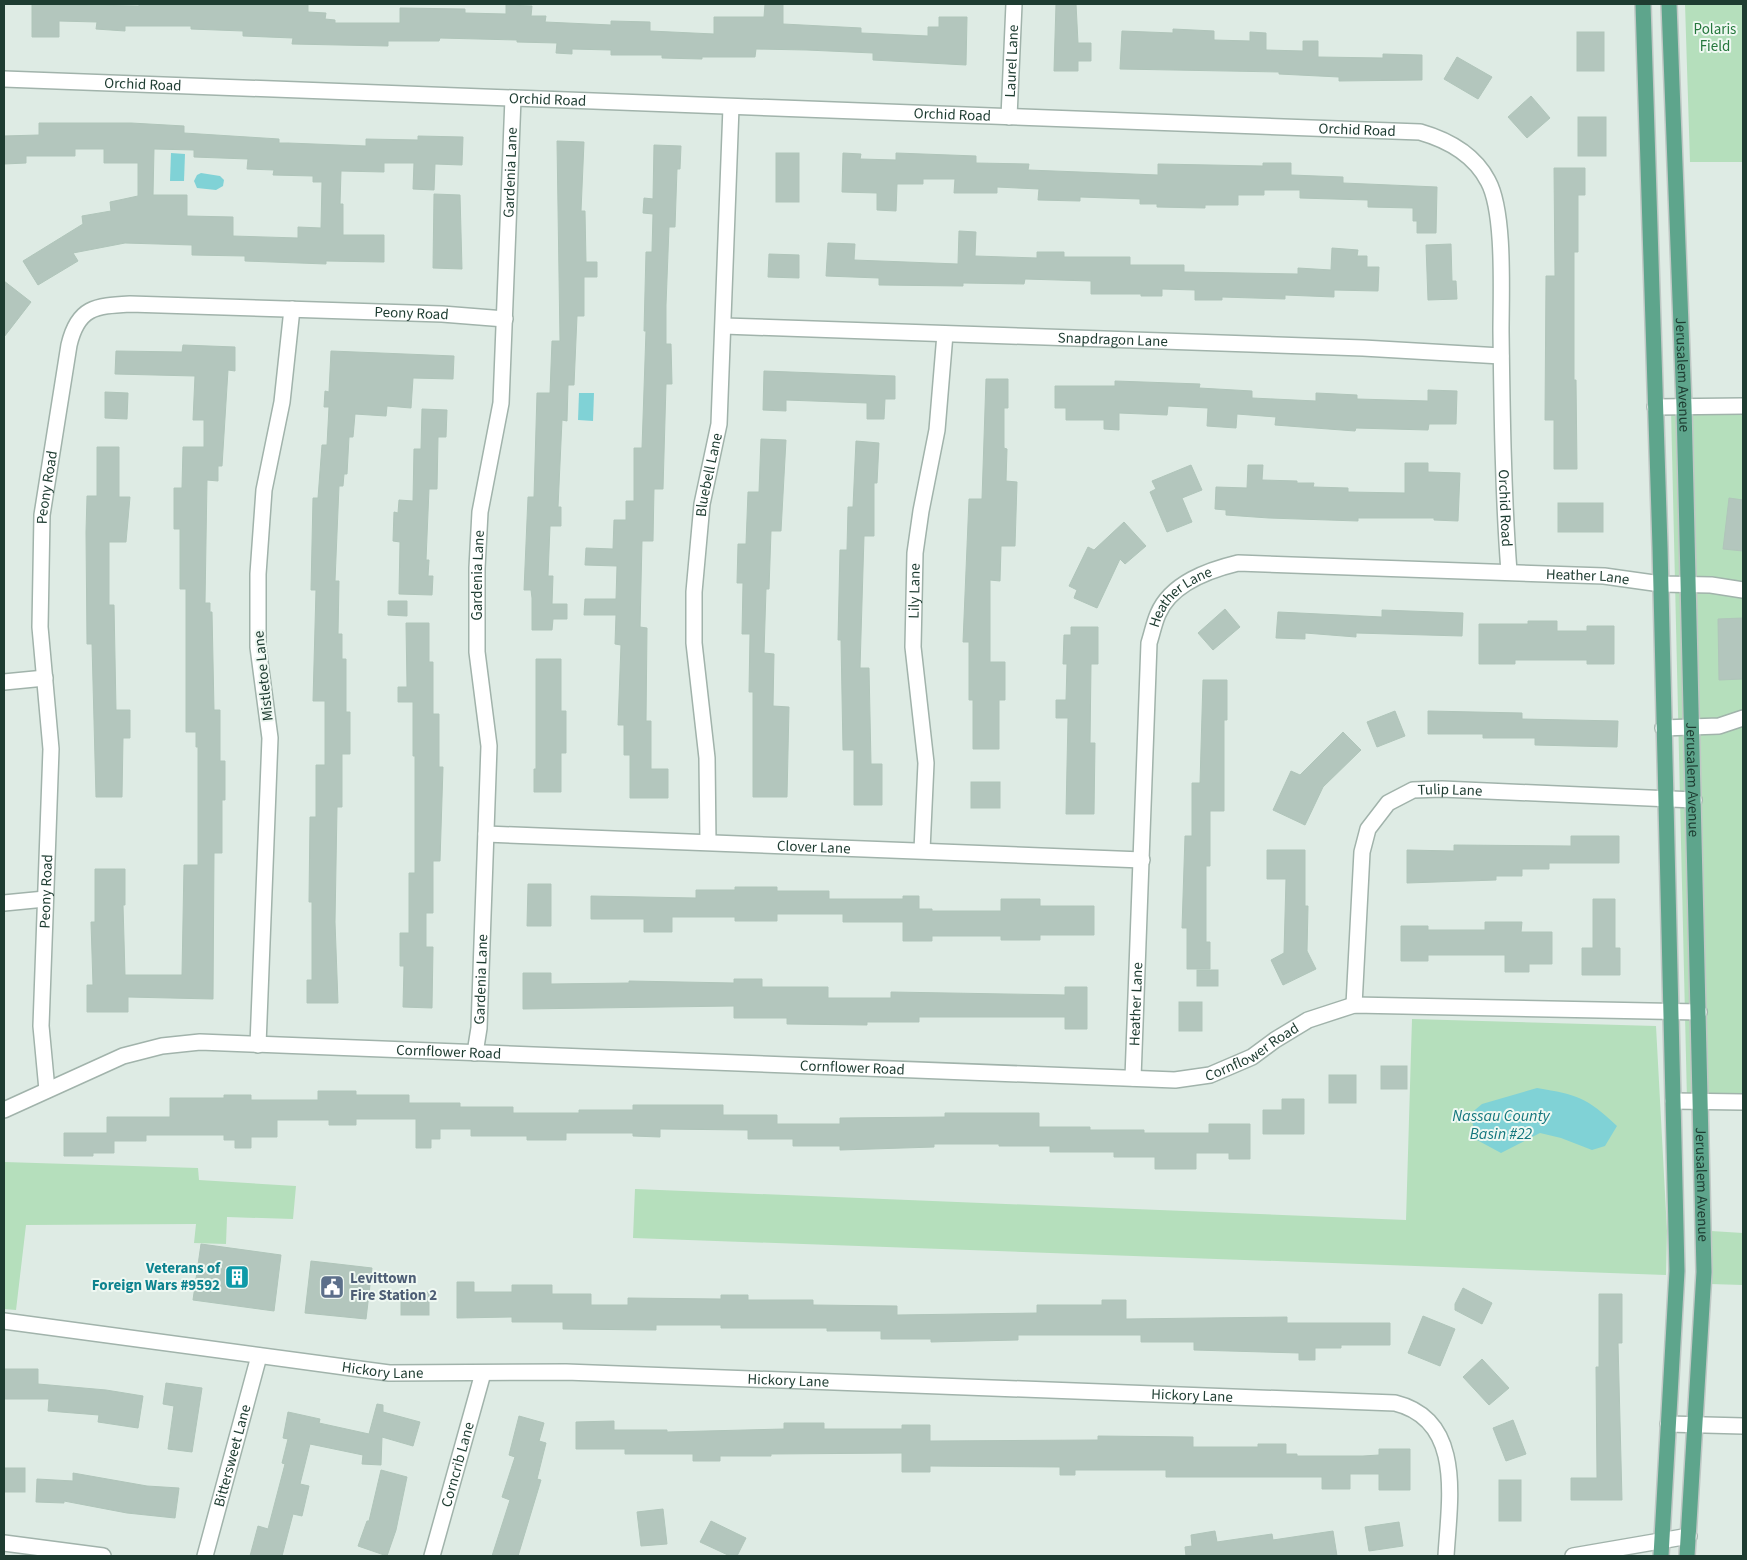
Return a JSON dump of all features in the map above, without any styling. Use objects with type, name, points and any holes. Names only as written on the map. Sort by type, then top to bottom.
[{"type":"main road","name":"Jerusalem Avenue","points":[[1643,4],[1661,584],[1664,798],[1677,1271],[1660,1556]]},
{"type":"main road","name":"Jerusalem Avenue","points":[[1669,4],[1684,406],[1686,584],[1694,800],[1704,1272],[1687,1556]]},
{"type":"street","name":"Laurel Lane","points":[[1009,117],[1014,4]]},
{"type":"street","name":"Orchid Road","points":[[4,79],[1420,132],[1444,139],[1472,158],[1488,180],[1494,196],[1500,243],[1505,521],[1509,572]]},
{"type":"street","name":"Gardenia Lane","points":[[475,1053],[478,1028],[489,746],[477,652],[477,568],[480,512],[501,403],[513,98]]},
{"type":"street","name":"Bluebell Lane","points":[[708,842],[707,758],[694,644],[694,592],[702,504],[719,424],[731,107]]},
{"type":"street","name":"Peony Road","points":[[47,1090],[41,1026],[51,749],[40,627],[42,515],[69,345],[78,320],[92,309],[130,304],[442,314],[505,318]]},
{"type":"street","name":"Mistletoe Lane","points":[[258,1044],[270,738],[258,647],[258,574],[264,490],[282,402],[292,309]]},
{"type":"street","name":"Snapdragon Lane","points":[[724,326],[1362,348],[1502,356]]},
{"type":"street","name":"Lily Lane","points":[[922,850],[926,763],[913,647],[915,553],[937,430],[945,334]]},
{"type":"street","points":[[1655,406],[1743,406]]},
{"type":"street","name":"Heather Lane","points":[[1133,1078],[1149,644],[1159,612],[1178,589],[1212,569],[1238,563],[1604,576],[1661,584],[1686,584],[1743,590]]},
{"type":"street","points":[[4,682],[45,678]]},
{"type":"street","points":[[1663,728],[1718,726],[1743,718]]},
{"type":"street","name":"Tulip Lane","points":[[1354,1005],[1362,852],[1368,829],[1388,802],[1414,790],[1694,800]]},
{"type":"street","name":"Clover Lane","points":[[486,834],[1142,860]]},
{"type":"street","points":[[4,903],[45,899]]},
{"type":"street","name":"Cornflower Road","points":[[4,1110],[123,1056],[162,1046],[200,1042],[1175,1080],[1210,1075],[1252,1057],[1308,1020],[1354,1005],[1699,1012]]},
{"type":"street","points":[[1673,1101],[1743,1102]]},
{"type":"street","name":"Hickory Lane","points":[[4,1321],[389,1373],[566,1372],[1395,1403],[1409,1406],[1423,1415],[1440,1434],[1447,1454],[1449,1497],[1446,1556]]},
{"type":"street","name":"Bittersweet Lane","points":[[205,1556],[259,1356]]},
{"type":"street","name":"Corncrib Lane","points":[[432,1556],[483,1373]]},
{"type":"street","points":[[1668,1424],[1743,1426]]},
{"type":"street","points":[[1573,1556],[1689,1536]]},
{"type":"street","points":[[4,1543],[104,1556]]},
{"type":"green space","name":"Polaris Field","points":[[1685,4],[1743,4],[1743,162],[1690,162]]},
{"type":"green space","points":[[1743,408],[1743,1103],[1687,1101],[1671,409]]},
{"type":"green space","points":[[1412,1019],[1656,1026],[1667,1231],[1666,1275],[633,1238],[635,1189],[1406,1220]]},
{"type":"green space","points":[[4,1162],[198,1168],[199,1180],[296,1186],[293,1219],[227,1217],[226,1244],[194,1243],[196,1224],[26,1225],[16,1310],[4,1309]]},
{"type":"green space","points":[[1711,1231],[1743,1233],[1743,1285],[1710,1284]]},
{"type":"water","points":[[171,153],[185,154],[184,181],[170,181]]},
{"type":"water","points":[[201,173],[220,176],[224,180],[223,186],[216,190],[197,188],[194,181],[197,175]]},
{"type":"water","points":[[579,393],[594,393],[593,421],[578,420]]},
{"type":"water","name":"Nassau County Basin #22","points":[[1537,1088],[1572,1095],[1589,1103],[1606,1116],[1617,1126],[1605,1146],[1592,1150],[1561,1138],[1540,1133],[1501,1153],[1477,1140],[1470,1114],[1482,1104]]},
{"type":"building","points":[[32,4],[139,6],[139,4],[308,4],[308,12],[326,13],[325,19],[335,20],[335,23],[400,23],[400,8],[465,9],[465,13],[506,14],[506,5],[532,6],[531,16],[546,16],[545,22],[611,25],[611,21],[650,22],[650,31],[714,34],[714,17],[764,17],[765,4],[783,4],[783,24],[861,28],[861,33],[928,36],[928,27],[939,27],[939,17],[967,17],[966,65],[873,60],[873,53],[807,50],[756,49],[755,57],[702,57],[702,59],[662,58],[662,55],[611,55],[611,50],[572,49],[572,54],[556,53],[557,43],[517,42],[517,40],[440,38],[439,41],[388,41],[388,46],[292,44],[293,38],[243,36],[243,31],[191,29],[191,26],[125,26],[125,31],[96,29],[97,22],[59,21],[59,37],[32,37]]},
{"type":"building","points":[[1056,4],[1076,4],[1078,43],[1091,43],[1091,61],[1078,61],[1078,71],[1054,71]]},
{"type":"building","points":[[1173,29],[1214,31],[1214,40],[1250,41],[1250,32],[1266,33],[1266,50],[1303,51],[1303,41],[1318,41],[1318,57],[1383,58],[1383,54],[1422,55],[1422,80],[1339,81],[1339,77],[1279,74],[1279,72],[1120,69],[1122,31],[1173,33]]},
{"type":"building","points":[[1577,32],[1604,32],[1604,71],[1577,71]]},
{"type":"building","points":[[1457,57],[1492,77],[1478,99],[1444,79]]},
{"type":"building","points":[[1531,96],[1550,118],[1527,138],[1508,117]]},
{"type":"building","points":[[1578,117],[1606,117],[1606,156],[1578,156]]},
{"type":"building","points":[[39,123],[131,123],[184,126],[184,133],[279,139],[279,143],[366,146],[366,139],[418,140],[418,136],[463,137],[462,165],[435,164],[434,190],[413,189],[414,163],[384,163],[384,172],[341,171],[340,204],[343,204],[343,235],[384,235],[384,262],[326,261],[326,264],[245,261],[245,256],[192,255],[192,245],[125,243],[73,253],[78,261],[38,285],[23,261],[83,224],[82,216],[111,211],[110,202],[138,196],[138,163],[104,163],[104,149],[75,149],[75,156],[26,156],[26,163],[4,164],[4,136],[39,135]],"holes":[[[154,149],[194,150],[194,157],[248,159],[247,169],[274,170],[273,175],[313,176],[313,182],[322,182],[321,228],[298,227],[298,238],[233,236],[233,217],[187,216],[187,195],[153,195]]]},
{"type":"building","points":[[557,141],[584,142],[581,211],[585,211],[586,262],[597,262],[597,277],[584,277],[584,316],[577,316],[574,385],[568,385],[567,421],[562,420],[558,507],[561,507],[561,526],[550,526],[548,576],[553,576],[552,604],[567,604],[567,619],[553,619],[552,630],[532,630],[531,590],[524,590],[528,497],[534,497],[537,393],[550,393],[552,341],[560,341]]},
{"type":"building","points":[[654,145],[681,146],[680,169],[677,169],[675,227],[669,227],[666,305],[666,344],[671,344],[672,384],[666,384],[663,489],[654,489],[653,541],[642,541],[640,627],[647,628],[646,721],[651,721],[651,769],[668,769],[668,798],[630,798],[630,755],[624,755],[624,725],[618,725],[621,645],[615,644],[616,615],[584,615],[585,599],[616,599],[617,566],[585,565],[586,548],[613,549],[614,520],[626,520],[626,501],[634,501],[634,448],[642,448],[646,331],[644,331],[646,252],[652,252],[653,214],[643,213],[644,198],[653,199]]},
{"type":"building","points":[[776,153],[799,153],[799,202],[776,202]]},
{"type":"building","points":[[843,153],[861,154],[860,159],[896,160],[896,153],[976,156],[976,163],[1029,164],[1028,170],[1158,175],[1158,164],[1263,166],[1263,163],[1291,163],[1291,175],[1343,177],[1343,183],[1437,187],[1436,233],[1417,233],[1417,221],[1413,221],[1413,208],[1368,207],[1368,200],[1300,198],[1300,190],[1264,190],[1264,195],[1238,195],[1238,205],[1205,205],[1205,208],[1157,207],[1157,204],[1140,204],[1140,199],[1080,197],[1080,201],[1038,200],[1039,189],[997,187],[997,193],[954,193],[955,179],[923,179],[923,184],[897,184],[896,211],[877,210],[877,193],[842,192]]},
{"type":"building","points":[[1554,168],[1585,168],[1585,195],[1578,195],[1578,252],[1574,252],[1574,380],[1576,380],[1577,469],[1554,469],[1554,420],[1545,420],[1546,276],[1555,276]]},
{"type":"building","points":[[434,194],[460,195],[462,269],[433,268]]},
{"type":"building","points":[[959,231],[976,232],[975,256],[1037,258],[1037,252],[1064,252],[1064,257],[1130,257],[1130,265],[1184,265],[1184,272],[1298,274],[1298,268],[1331,270],[1332,248],[1358,250],[1357,256],[1367,256],[1367,267],[1379,267],[1378,291],[1334,290],[1334,297],[1285,295],[1285,299],[1222,297],[1222,300],[1195,300],[1195,290],[1162,289],[1162,296],[1091,294],[1091,281],[1025,279],[1024,284],[963,283],[963,286],[879,285],[879,278],[826,276],[828,243],[855,244],[854,260],[958,264]]},
{"type":"building","points":[[1451,244],[1452,281],[1456,281],[1457,299],[1428,300],[1426,245]]},
{"type":"building","points":[[769,254],[799,255],[799,278],[768,277]]},
{"type":"building","points":[[4,281],[31,302],[4,337]]},
{"type":"building","points":[[183,345],[235,347],[235,371],[228,370],[222,466],[218,466],[218,481],[207,480],[205,603],[210,603],[210,612],[212,612],[214,710],[220,710],[220,761],[225,761],[225,800],[222,800],[222,853],[214,853],[213,999],[128,997],[128,1012],[87,1012],[87,985],[93,985],[91,922],[95,922],[95,869],[125,869],[125,905],[123,905],[125,975],[182,975],[184,865],[198,865],[198,747],[196,747],[196,732],[186,732],[186,589],[180,589],[180,529],[174,529],[174,488],[182,488],[183,447],[204,447],[204,420],[193,420],[195,376],[115,374],[116,351],[182,352]]},
{"type":"building","points":[[331,351],[454,356],[453,379],[413,378],[411,408],[387,406],[386,416],[355,414],[353,437],[349,437],[347,474],[344,474],[343,486],[339,486],[335,581],[339,581],[338,634],[342,634],[342,659],[346,659],[346,712],[350,712],[350,754],[342,754],[342,807],[337,807],[335,922],[338,1003],[307,1003],[307,980],[312,980],[312,902],[309,902],[310,817],[316,817],[316,765],[325,765],[325,701],[313,701],[316,590],[311,590],[313,498],[318,498],[322,445],[327,445],[329,407],[324,407],[325,391],[329,392]]},
{"type":"building","points":[[764,371],[895,376],[895,399],[885,399],[884,419],[867,419],[867,403],[786,400],[786,411],[763,410]]},
{"type":"building","points":[[986,379],[1008,379],[1008,408],[1004,408],[1004,448],[1007,449],[1006,481],[1017,482],[1015,546],[1001,546],[1000,581],[990,580],[990,662],[1005,662],[1005,700],[999,700],[999,749],[973,749],[973,700],[969,700],[969,642],[963,642],[969,499],[982,499]]},
{"type":"building","points":[[1115,381],[1200,384],[1199,388],[1252,391],[1252,398],[1316,401],[1316,393],[1357,395],[1357,399],[1428,401],[1428,390],[1457,391],[1456,424],[1429,424],[1428,430],[1356,428],[1355,431],[1275,425],[1276,417],[1237,414],[1236,428],[1207,426],[1208,408],[1168,406],[1167,415],[1119,413],[1119,430],[1104,429],[1104,420],[1066,420],[1066,408],[1055,408],[1055,386],[1115,386]]},
{"type":"building","points":[[105,392],[128,393],[127,419],[105,418]]},
{"type":"building","points":[[422,409],[447,410],[446,437],[438,437],[437,489],[429,489],[426,560],[429,560],[428,576],[433,576],[432,595],[399,594],[400,542],[393,541],[394,512],[398,513],[399,500],[413,501],[414,449],[421,449]]},
{"type":"building","points":[[761,439],[786,440],[781,531],[771,531],[769,589],[766,589],[764,653],[774,654],[773,706],[789,707],[787,797],[753,797],[753,692],[749,692],[750,634],[742,634],[743,583],[737,583],[738,544],[746,544],[748,492],[759,492]]},
{"type":"building","points":[[856,441],[879,443],[877,483],[874,483],[874,536],[864,536],[860,668],[869,668],[871,764],[882,764],[882,805],[854,805],[854,750],[843,750],[841,640],[838,640],[840,550],[847,550],[848,507],[853,507]]},
{"type":"building","points":[[97,447],[119,447],[119,497],[130,497],[126,542],[109,542],[109,605],[114,605],[116,710],[130,710],[130,738],[123,738],[122,797],[96,797],[92,644],[87,644],[86,532],[87,496],[97,496]]},
{"type":"building","points":[[1405,463],[1428,463],[1428,472],[1460,473],[1458,521],[1434,520],[1434,518],[1358,518],[1358,521],[1269,518],[1226,515],[1226,510],[1215,509],[1216,487],[1247,488],[1248,465],[1263,465],[1262,480],[1314,483],[1313,487],[1348,488],[1348,492],[1405,493]]},
{"type":"building","points":[[1191,465],[1202,490],[1182,498],[1192,522],[1167,532],[1150,492],[1156,489],[1152,481]]},
{"type":"building","points":[[1729,498],[1743,500],[1743,551],[1723,549]]},
{"type":"building","points":[[1558,503],[1603,503],[1603,532],[1558,532]]},
{"type":"building","points":[[1124,522],[1146,546],[1125,564],[1120,559],[1097,608],[1074,598],[1077,590],[1069,586],[1088,547],[1094,550]]},
{"type":"building","points":[[388,601],[407,601],[407,616],[388,615]]},
{"type":"building","points":[[1225,609],[1240,627],[1213,650],[1198,633]]},
{"type":"building","points":[[1382,610],[1463,613],[1462,636],[1356,633],[1356,637],[1305,633],[1305,639],[1276,638],[1278,612],[1382,617]]},
{"type":"building","points":[[1743,618],[1743,679],[1719,680],[1718,619]]},
{"type":"building","points":[[1528,621],[1557,621],[1557,631],[1587,631],[1587,626],[1614,626],[1614,664],[1587,664],[1587,660],[1515,660],[1515,664],[1479,664],[1479,624],[1528,624]]},
{"type":"building","points":[[406,623],[429,623],[429,662],[433,662],[433,714],[439,714],[439,767],[443,767],[440,861],[433,861],[433,913],[426,913],[426,947],[433,947],[432,1008],[403,1007],[404,966],[400,966],[400,933],[409,933],[409,873],[415,873],[413,702],[398,702],[398,687],[407,687]]},
{"type":"building","points":[[1071,627],[1098,627],[1098,664],[1091,664],[1090,743],[1095,743],[1094,814],[1066,814],[1068,718],[1056,718],[1056,700],[1066,700],[1067,664],[1063,664],[1064,635],[1071,635]]},
{"type":"building","points":[[536,659],[561,659],[561,711],[566,711],[566,753],[561,753],[561,792],[534,792],[534,769],[536,769]]},
{"type":"building","points":[[1203,680],[1227,680],[1227,720],[1224,720],[1224,811],[1210,811],[1210,866],[1206,866],[1206,942],[1210,942],[1210,969],[1187,969],[1187,928],[1182,928],[1185,836],[1192,836],[1192,783],[1200,783]]},
{"type":"building","points":[[1395,711],[1405,736],[1377,747],[1367,722]]},
{"type":"building","points":[[1428,711],[1522,713],[1522,719],[1618,721],[1617,747],[1535,745],[1535,738],[1483,738],[1483,734],[1428,734]]},
{"type":"building","points":[[1343,732],[1361,750],[1323,787],[1305,825],[1273,810],[1291,771],[1300,775]]},
{"type":"building","points":[[971,782],[1000,782],[1000,808],[971,808]]},
{"type":"building","points":[[1571,836],[1619,836],[1619,863],[1549,863],[1549,869],[1522,869],[1522,876],[1496,876],[1496,880],[1407,883],[1407,850],[1454,851],[1454,845],[1571,846]]},
{"type":"building","points":[[1267,850],[1305,850],[1305,906],[1308,906],[1307,951],[1316,969],[1283,985],[1271,960],[1284,953],[1286,879],[1267,879]]},
{"type":"building","points":[[528,884],[551,884],[551,926],[527,926]]},
{"type":"building","points":[[735,887],[777,887],[777,891],[829,891],[829,899],[903,899],[903,896],[919,896],[919,909],[932,909],[932,911],[1001,911],[1001,899],[1040,899],[1040,906],[1094,906],[1094,935],[1040,935],[1040,940],[1001,940],[1001,936],[932,936],[932,941],[903,941],[903,922],[843,922],[843,914],[777,914],[777,921],[735,921],[735,917],[672,917],[672,932],[644,932],[644,919],[591,919],[591,896],[696,898],[696,890],[735,890]]},
{"type":"building","points":[[1593,899],[1615,899],[1615,948],[1620,948],[1620,975],[1582,975],[1582,948],[1593,948]]},
{"type":"building","points":[[1485,922],[1522,922],[1521,932],[1552,932],[1552,964],[1529,964],[1529,972],[1505,972],[1505,955],[1428,955],[1428,961],[1401,961],[1401,926],[1428,926],[1428,930],[1485,930]]},
{"type":"building","points":[[1197,970],[1218,970],[1218,986],[1197,986]]},
{"type":"building","points":[[523,973],[551,973],[551,984],[629,983],[629,981],[734,983],[734,979],[762,979],[762,987],[828,987],[828,998],[891,998],[891,992],[1065,995],[1065,987],[1087,987],[1087,1029],[1065,1029],[1065,1017],[919,1017],[919,1022],[867,1022],[867,1025],[787,1024],[787,1018],[734,1018],[734,1006],[523,1009]]},
{"type":"building","points":[[1179,1002],[1202,1002],[1202,1031],[1179,1031]]},
{"type":"building","points":[[1381,1066],[1407,1066],[1407,1089],[1381,1089]]},
{"type":"building","points":[[1329,1075],[1356,1075],[1356,1103],[1329,1103]]},
{"type":"building","points":[[318,1091],[356,1091],[356,1095],[409,1095],[409,1103],[460,1103],[460,1107],[513,1107],[513,1113],[579,1113],[579,1110],[633,1110],[633,1105],[723,1105],[723,1115],[777,1115],[777,1124],[840,1124],[840,1118],[945,1117],[945,1113],[1039,1113],[1039,1127],[1090,1127],[1090,1130],[1144,1130],[1144,1133],[1209,1133],[1209,1124],[1250,1124],[1250,1159],[1229,1159],[1229,1153],[1196,1153],[1196,1169],[1155,1169],[1155,1157],[1114,1157],[1114,1152],[1050,1152],[1050,1146],[999,1146],[999,1144],[934,1144],[934,1147],[840,1150],[840,1146],[793,1146],[793,1139],[748,1139],[748,1130],[660,1129],[660,1137],[633,1136],[633,1133],[566,1133],[566,1140],[527,1140],[527,1136],[471,1136],[471,1129],[440,1129],[440,1139],[431,1139],[431,1148],[416,1148],[416,1119],[356,1119],[356,1125],[329,1125],[329,1120],[277,1120],[277,1137],[251,1137],[251,1148],[235,1148],[235,1140],[224,1140],[224,1135],[146,1135],[146,1141],[114,1141],[114,1153],[93,1153],[93,1156],[64,1156],[64,1133],[107,1133],[107,1117],[170,1117],[170,1098],[224,1098],[224,1095],[251,1095],[251,1100],[318,1100]]},
{"type":"building","points":[[1282,1099],[1304,1099],[1304,1134],[1263,1134],[1263,1110],[1282,1110]]},
{"type":"building","name":"Veterans of Foreign Wars #9592","points":[[201,1244],[281,1255],[274,1311],[193,1300]]},
{"type":"building","points":[[311,1261],[372,1268],[366,1319],[305,1313]]},
{"type":"building","points":[[457,1282],[474,1282],[474,1292],[512,1292],[512,1285],[552,1285],[552,1294],[591,1294],[591,1305],[628,1305],[628,1298],[721,1299],[721,1295],[748,1295],[748,1300],[813,1300],[813,1305],[897,1306],[897,1315],[1037,1313],[1037,1305],[1102,1305],[1102,1300],[1126,1300],[1126,1319],[1287,1317],[1287,1323],[1390,1323],[1390,1345],[1341,1345],[1341,1348],[1315,1348],[1315,1360],[1299,1360],[1299,1353],[1194,1350],[1194,1342],[1141,1342],[1141,1335],[1018,1335],[1018,1340],[931,1342],[931,1339],[881,1339],[881,1331],[827,1331],[827,1328],[721,1328],[721,1325],[656,1325],[656,1330],[563,1329],[563,1322],[512,1322],[512,1317],[457,1318]]},
{"type":"building","points":[[1463,1288],[1492,1303],[1482,1324],[1455,1310],[1455,1304]]},
{"type":"building","points":[[401,1292],[429,1292],[429,1315],[401,1315]]},
{"type":"building","points":[[1599,1294],[1622,1294],[1622,1343],[1618,1343],[1622,1500],[1571,1500],[1571,1478],[1597,1478],[1596,1367],[1599,1367]]},
{"type":"building","points":[[1423,1316],[1455,1329],[1440,1366],[1408,1353]]},
{"type":"building","points":[[1482,1359],[1509,1388],[1489,1405],[1463,1377]]},
{"type":"building","points":[[4,1369],[38,1369],[38,1384],[106,1390],[143,1396],[138,1428],[98,1422],[99,1415],[48,1411],[49,1399],[4,1399]]},
{"type":"building","points":[[166,1383],[202,1388],[192,1452],[168,1449],[174,1406],[163,1404]]},
{"type":"building","points":[[377,1404],[383,1405],[383,1412],[420,1422],[413,1446],[382,1437],[381,1465],[362,1464],[363,1455],[310,1444],[300,1484],[309,1486],[302,1516],[293,1514],[282,1556],[250,1556],[258,1526],[268,1529],[285,1464],[282,1463],[288,1439],[283,1438],[288,1412],[320,1419],[319,1423],[369,1434]]},
{"type":"building","points":[[519,1416],[544,1423],[539,1441],[546,1443],[537,1479],[541,1480],[518,1556],[492,1556],[510,1500],[502,1497],[515,1457],[509,1455]]},
{"type":"building","points":[[1513,1420],[1526,1454],[1506,1461],[1493,1428]]},
{"type":"building","points":[[614,1421],[614,1430],[667,1430],[667,1432],[784,1429],[784,1423],[824,1423],[824,1429],[902,1429],[902,1425],[930,1425],[930,1441],[1098,1440],[1098,1436],[1193,1437],[1193,1447],[1258,1447],[1258,1444],[1286,1444],[1286,1454],[1297,1454],[1297,1456],[1363,1456],[1379,1455],[1379,1449],[1410,1449],[1410,1490],[1379,1490],[1379,1474],[1350,1474],[1350,1489],[1322,1489],[1322,1477],[1166,1477],[1166,1470],[1075,1470],[1075,1475],[1060,1475],[1060,1467],[930,1466],[930,1472],[902,1472],[902,1453],[771,1454],[771,1456],[720,1456],[720,1461],[693,1461],[693,1454],[625,1454],[625,1449],[576,1449],[576,1422]]},
{"type":"building","points":[[4,1468],[25,1468],[25,1492],[4,1492]]},
{"type":"building","points":[[381,1470],[407,1477],[396,1530],[387,1556],[358,1546],[367,1521],[369,1521]]},
{"type":"building","points":[[73,1473],[147,1486],[179,1488],[175,1518],[127,1513],[64,1501],[64,1503],[36,1502],[37,1479],[73,1481]]},
{"type":"building","points":[[1499,1480],[1521,1480],[1521,1521],[1499,1521]]},
{"type":"building","points":[[663,1509],[667,1544],[641,1546],[637,1512]]},
{"type":"building","points":[[711,1521],[746,1538],[737,1556],[730,1556],[700,1542]]},
{"type":"building","points":[[1399,1522],[1403,1546],[1369,1551],[1365,1527]]},
{"type":"building","points":[[1215,1531],[1217,1542],[1272,1534],[1273,1540],[1333,1531],[1337,1556],[1186,1556],[1185,1547],[1192,1546],[1191,1535]]},
{"type":"place","name":"Veterans of Foreign Wars #9592","points":[[237,1277]]},
{"type":"place","name":"Levittown Fire Station 2","points":[[332,1287]]}]
